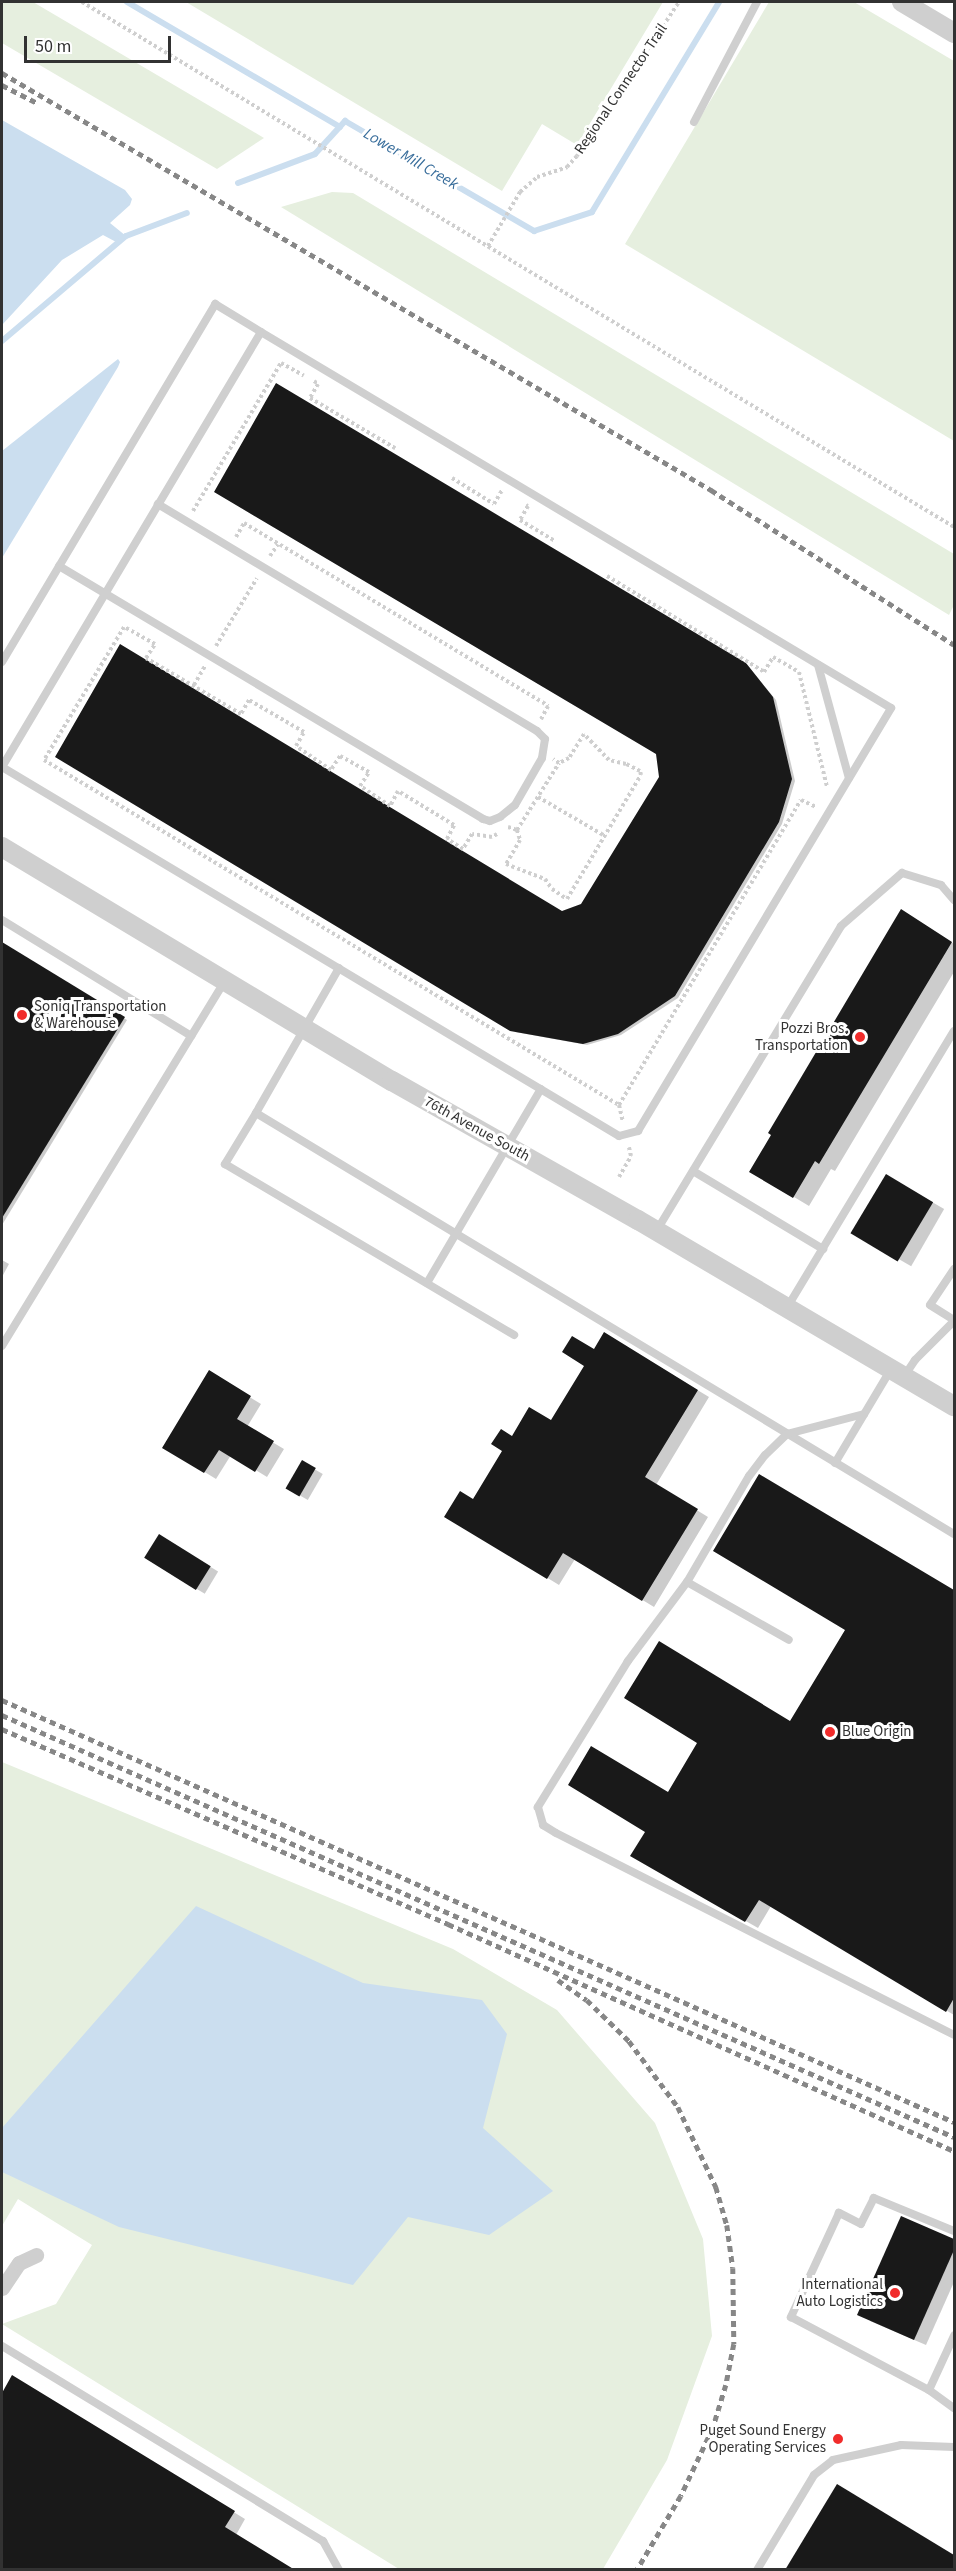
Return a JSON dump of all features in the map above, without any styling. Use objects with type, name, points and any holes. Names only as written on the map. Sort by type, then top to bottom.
[{"type":"street","points":[[902,2],[954,33]]},
{"type":"street","name":"76th Avenue South","points":[[2,847],[304,1028],[898,1371],[954,1406]]},
{"type":"street","points":[[2,2288],[19,2263],[36,2255]]},
{"type":"lane","points":[[694,122],[757,2]]},
{"type":"lane","points":[[2,662],[215,304],[891,708],[638,1131],[619,1136],[2,767],[261,332]]},
{"type":"lane","points":[[59,566],[483,819],[490,821],[500,817],[515,805],[542,758],[545,739],[537,730],[158,504]]},
{"type":"lane","points":[[818,665],[849,778]]},
{"type":"lane","points":[[657,1231],[841,927],[902,873],[941,885],[954,900]]},
{"type":"lane","points":[[2,920],[191,1036]]},
{"type":"lane","points":[[339,969],[225,1164],[514,1335]]},
{"type":"lane","points":[[2,1346],[225,981]]},
{"type":"lane","points":[[787,1307],[954,1031]]},
{"type":"lane","points":[[427,1284],[541,1089]]},
{"type":"lane","points":[[256,1113],[954,1534]]},
{"type":"lane","points":[[693,1171],[823,1249]]},
{"type":"lane","points":[[835,1463],[864,1414],[898,1371],[915,1360],[954,1321],[930,1305],[954,1269]]},
{"type":"lane","points":[[864,1414],[787,1434],[765,1455],[748,1476],[687,1582],[628,1661],[538,1807],[543,1825],[954,2035]]},
{"type":"lane","points":[[687,1582],[789,1640]]},
{"type":"lane","points":[[954,2231],[874,2198],[861,2224],[839,2213],[791,2317],[929,2390],[954,2408]]},
{"type":"lane","points":[[929,2390],[954,2336]]},
{"type":"lane","points":[[2,2346],[323,2541],[339,2570]]},
{"type":"lane","points":[[757,2570],[814,2475],[833,2460],[901,2445],[954,2446]]},
{"type":"path","points":[[82,2],[954,527]]},
{"type":"path","name":"Regional Connector Trail","points":[[488,246],[520,192],[537,177],[567,167],[577,156],[679,2]]},
{"type":"path","points":[[202,516],[193,511],[281,363],[318,384],[310,398],[395,448]]},
{"type":"path","points":[[452,478],[494,504],[502,490],[511,495]]},
{"type":"path","points":[[520,501],[528,506],[520,520],[555,541]]},
{"type":"path","points":[[227,532],[236,537],[244,523],[548,706],[541,719],[546,727]]},
{"type":"path","points":[[193,685],[278,544]]},
{"type":"path","points":[[607,576],[764,672],[773,657],[799,672],[828,785],[824,792]]},
{"type":"path","points":[[517,830],[559,763],[569,758],[584,734],[609,760],[640,771],[641,775],[567,899],[552,889],[544,879],[506,864],[520,840],[517,830],[510,826],[492,837],[472,834],[463,849],[447,839],[454,825],[398,791],[390,806],[360,786],[369,772],[340,756],[331,770],[296,746],[304,732],[249,700],[241,714],[146,658],[155,644],[124,627],[44,760],[619,1105],[801,800],[815,808],[820,800]]},
{"type":"path","points":[[553,753],[553,759],[559,763]]},
{"type":"path","points":[[538,797],[605,836]]},
{"type":"green space","points":[[2,2],[33,2],[264,138],[217,169],[2,43]]},
{"type":"green space","points":[[186,2],[663,2],[577,145],[542,124],[502,191]]},
{"type":"green space","points":[[769,2],[854,2],[954,61],[954,441],[625,244]]},
{"type":"green space","points":[[332,192],[353,193],[954,554],[954,605],[949,615],[281,207]]},
{"type":"green space","points":[[2,1762],[453,1949],[557,2010],[655,2123],[703,2239],[712,2336],[667,2460],[603,2569],[399,2569],[2,2324],[56,2304],[92,2245],[18,2199],[2,2226]]},
{"type":"water","points":[[2,120],[125,190],[132,199],[130,205],[110,223],[126,236],[118,243],[103,235],[62,260],[2,325]]},
{"type":"water","points":[[118,359],[120,362],[118,367],[2,558],[2,451]]},
{"type":"water","points":[[196,1906],[363,1983],[482,2000],[507,2034],[483,2128],[553,2191],[489,2235],[408,2217],[353,2285],[119,2227],[2,2172],[2,2128]]},
{"type":"building","points":[[276,383],[746,663],[773,697],[792,779],[779,822],[675,996],[618,1034],[583,1044],[510,1031],[55,757],[120,644],[562,911],[581,904],[659,777],[656,754],[214,492]]},
{"type":"building","name":"Pozzi Bros. Transportation","points":[[901,909],[952,942],[819,1164],[815,1161],[793,1198],[749,1172],[771,1135],[768,1133]]},
{"type":"building","points":[[2,942],[125,1017],[2,1218]]},
{"type":"building","points":[[886,1174],[933,1202],[898,1261],[850,1233]]},
{"type":"building","points":[[604,1332],[698,1390],[645,1477],[698,1509],[642,1601],[563,1553],[547,1579],[444,1517],[460,1491],[473,1499],[502,1451],[491,1444],[501,1429],[512,1436],[529,1407],[551,1420],[584,1366],[562,1352],[572,1336],[594,1349]]},
{"type":"building","points":[[209,1370],[251,1396],[237,1419],[274,1441],[255,1472],[219,1450],[204,1473],[162,1448]]},
{"type":"building","points":[[302,1460],[316,1468],[299,1497],[285,1489]]},
{"type":"building","name":"Blue Origin","points":[[759,1474],[954,1590],[954,1998],[946,2012],[759,1900],[745,1922],[630,1856],[645,1832],[568,1785],[591,1746],[668,1792],[697,1743],[624,1698],[659,1641],[790,1721],[845,1630],[713,1551]]},
{"type":"building","points":[[159,1534],[211,1566],[196,1590],[144,1558]]},
{"type":"building","points":[[901,2216],[954,2239],[954,2250],[914,2340],[857,2315]]},
{"type":"building","points":[[12,2375],[235,2511],[225,2527],[295,2570],[2,2570],[2,2393]]},
{"type":"building","points":[[837,2484],[954,2555],[954,2570],[785,2570]]},
{"type":"waterway","points":[[127,2],[340,127]]},
{"type":"waterway","name":"Lower Mill Creek","points":[[238,183],[315,154],[345,121],[534,231],[592,212],[719,2]]},
{"type":"waterway","name":"Lower Mill Creek","points":[[2,341],[126,236],[187,213]]},
{"type":"railway","points":[[2,73],[711,490],[954,645]]},
{"type":"railway","points":[[2,85],[36,102]]},
{"type":"railway","points":[[2,1700],[954,2122]]},
{"type":"railway","points":[[2,1715],[954,2137]]},
{"type":"railway","points":[[2,1729],[448,1924],[954,2151]]},
{"type":"railway","points":[[558,1980],[587,2000],[629,2041],[678,2107],[716,2187],[727,2225],[733,2268],[734,2344],[726,2385],[713,2428],[681,2496],[637,2570]]},
{"type":"place","name":"Soniq Transportation & Warehouse","points":[[22,1015]]},
{"type":"place","name":"Pozzi Bros. Transportation","points":[[860,1037]]},
{"type":"place","name":"Blue Origin","points":[[830,1732]]},
{"type":"place","name":"International Auto Logistics","points":[[895,2293]]},
{"type":"place","name":"Puget Sound Energy Operating Services","points":[[838,2439]]}]
